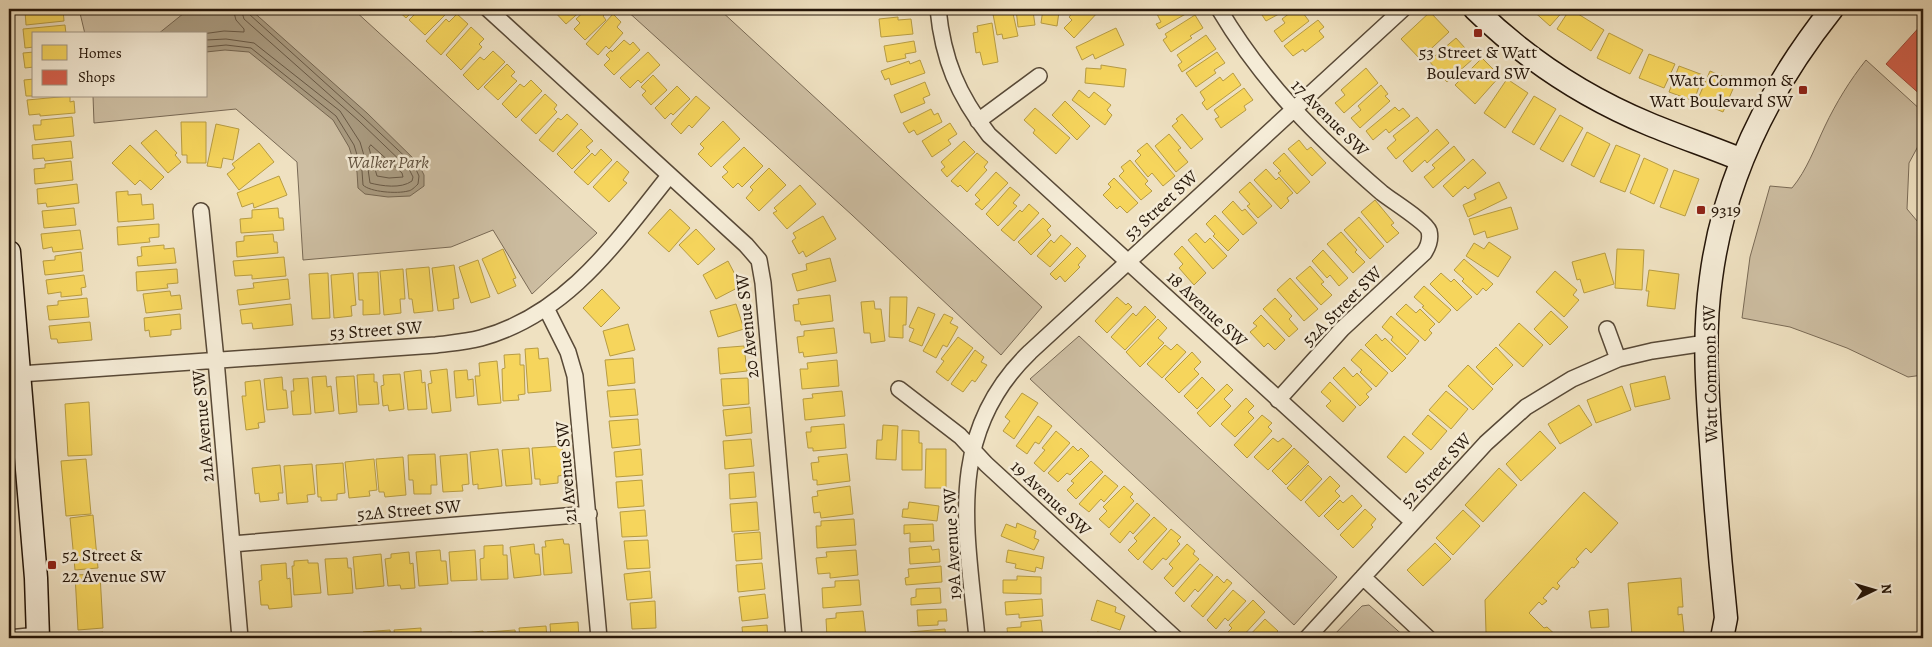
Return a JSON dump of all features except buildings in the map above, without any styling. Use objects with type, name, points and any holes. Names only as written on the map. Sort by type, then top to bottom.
[{"type":"street","name":"20 Avenue SW","points":[[488,9],[753,252],[758,260],[762,270],[794,638]]},
{"type":"street","name":"18 Avenue SW","points":[[938,9],[940,31],[948,63],[961,94],[978,122],[1003,149],[1413,522]]},
{"type":"street","name":"17 Avenue SW","points":[[1219,9],[1247,54],[1292,110],[1384,194],[1421,222],[1429,231],[1430,238]]},
{"type":"street","name":"53 Street SW","points":[[972,449],[984,415],[1000,386],[1030,352],[1403,9]]},
{"type":"street","points":[[1475,9],[1498,31],[1544,67],[1601,101],[1651,125],[1742,160]]},
{"type":"street","name":"Watt Common SW","points":[[1736,638],[1724,628],[1707,390],[1707,312],[1712,269],[1722,223],[1742,160],[1772,97],[1811,35],[1832,9]]},
{"type":"street","points":[[978,122],[1039,76]]},
{"type":"street","name":"53 Street SW","points":[[20,374],[457,342],[481,338],[500,331],[546,308],[591,271],[669,176]]},
{"type":"street","name":"21A Avenue SW","points":[[201,211],[240,638]]},
{"type":"street","name":"52A Street SW","points":[[1278,400],[1361,311],[1424,253],[1430,238]]},
{"type":"street","points":[[9,252],[36,578],[38,637],[9,638]]},
{"type":"street","name":"21 Avenue SW","points":[[546,308],[568,352],[575,376],[599,638]]},
{"type":"street","points":[[1607,329],[1618,359]]},
{"type":"street","name":"52 Street SW","points":[[1307,638],[1486,443],[1526,407],[1572,379],[1618,359],[1652,351],[1706,343]]},
{"type":"street","name":"19 Avenue SW","points":[[898,388],[960,436],[986,464],[1175,638]]},
{"type":"street","name":"19A Avenue SW","points":[[972,449],[966,488],[966,505],[977,638]]},
{"type":"street","name":"52A Street SW","points":[[232,544],[589,514]]},
{"type":"street","points":[[1363,577],[1428,638]]},
{"type":"green space","name":"Walker Park","points":[[79,9],[353,9],[597,233],[532,294],[493,230],[451,247],[303,260],[297,162],[236,109],[94,123],[93,98],[208,98],[208,32],[85,32]]},
{"type":"green space","points":[[625,9],[719,9],[1042,307],[1001,355],[852,215]]},
{"type":"green space","points":[[1866,60],[1923,112],[1923,137],[1909,163],[1907,209],[1923,228],[1923,375],[1908,377],[1847,348],[1790,327],[1742,318],[1750,257],[1770,186],[1792,188],[1806,166],[1839,100]]},
{"type":"green space","points":[[1079,336],[1337,577],[1294,625],[1030,379]]},
{"type":"green space","points":[[1369,605],[1406,638],[1331,638],[1362,606]]},
{"type":"water","points":[[189,9],[250,9],[367,113],[418,163],[424,175],[424,186],[410,196],[388,197],[365,194],[358,188],[357,172],[349,147],[333,120],[249,52],[225,50],[208,52],[208,32],[160,32]]},
{"type":"place","name":"53 Street & Watt Boulevard SW","points":[[1478,33]]},
{"type":"place","name":"Watt Common & Watt Boulevard SW","points":[[1803,90]]},
{"type":"place","name":"9319","points":[[1701,210]]},
{"type":"place","name":"52 Street & 22 Avenue SW","points":[[52,565]]}]
